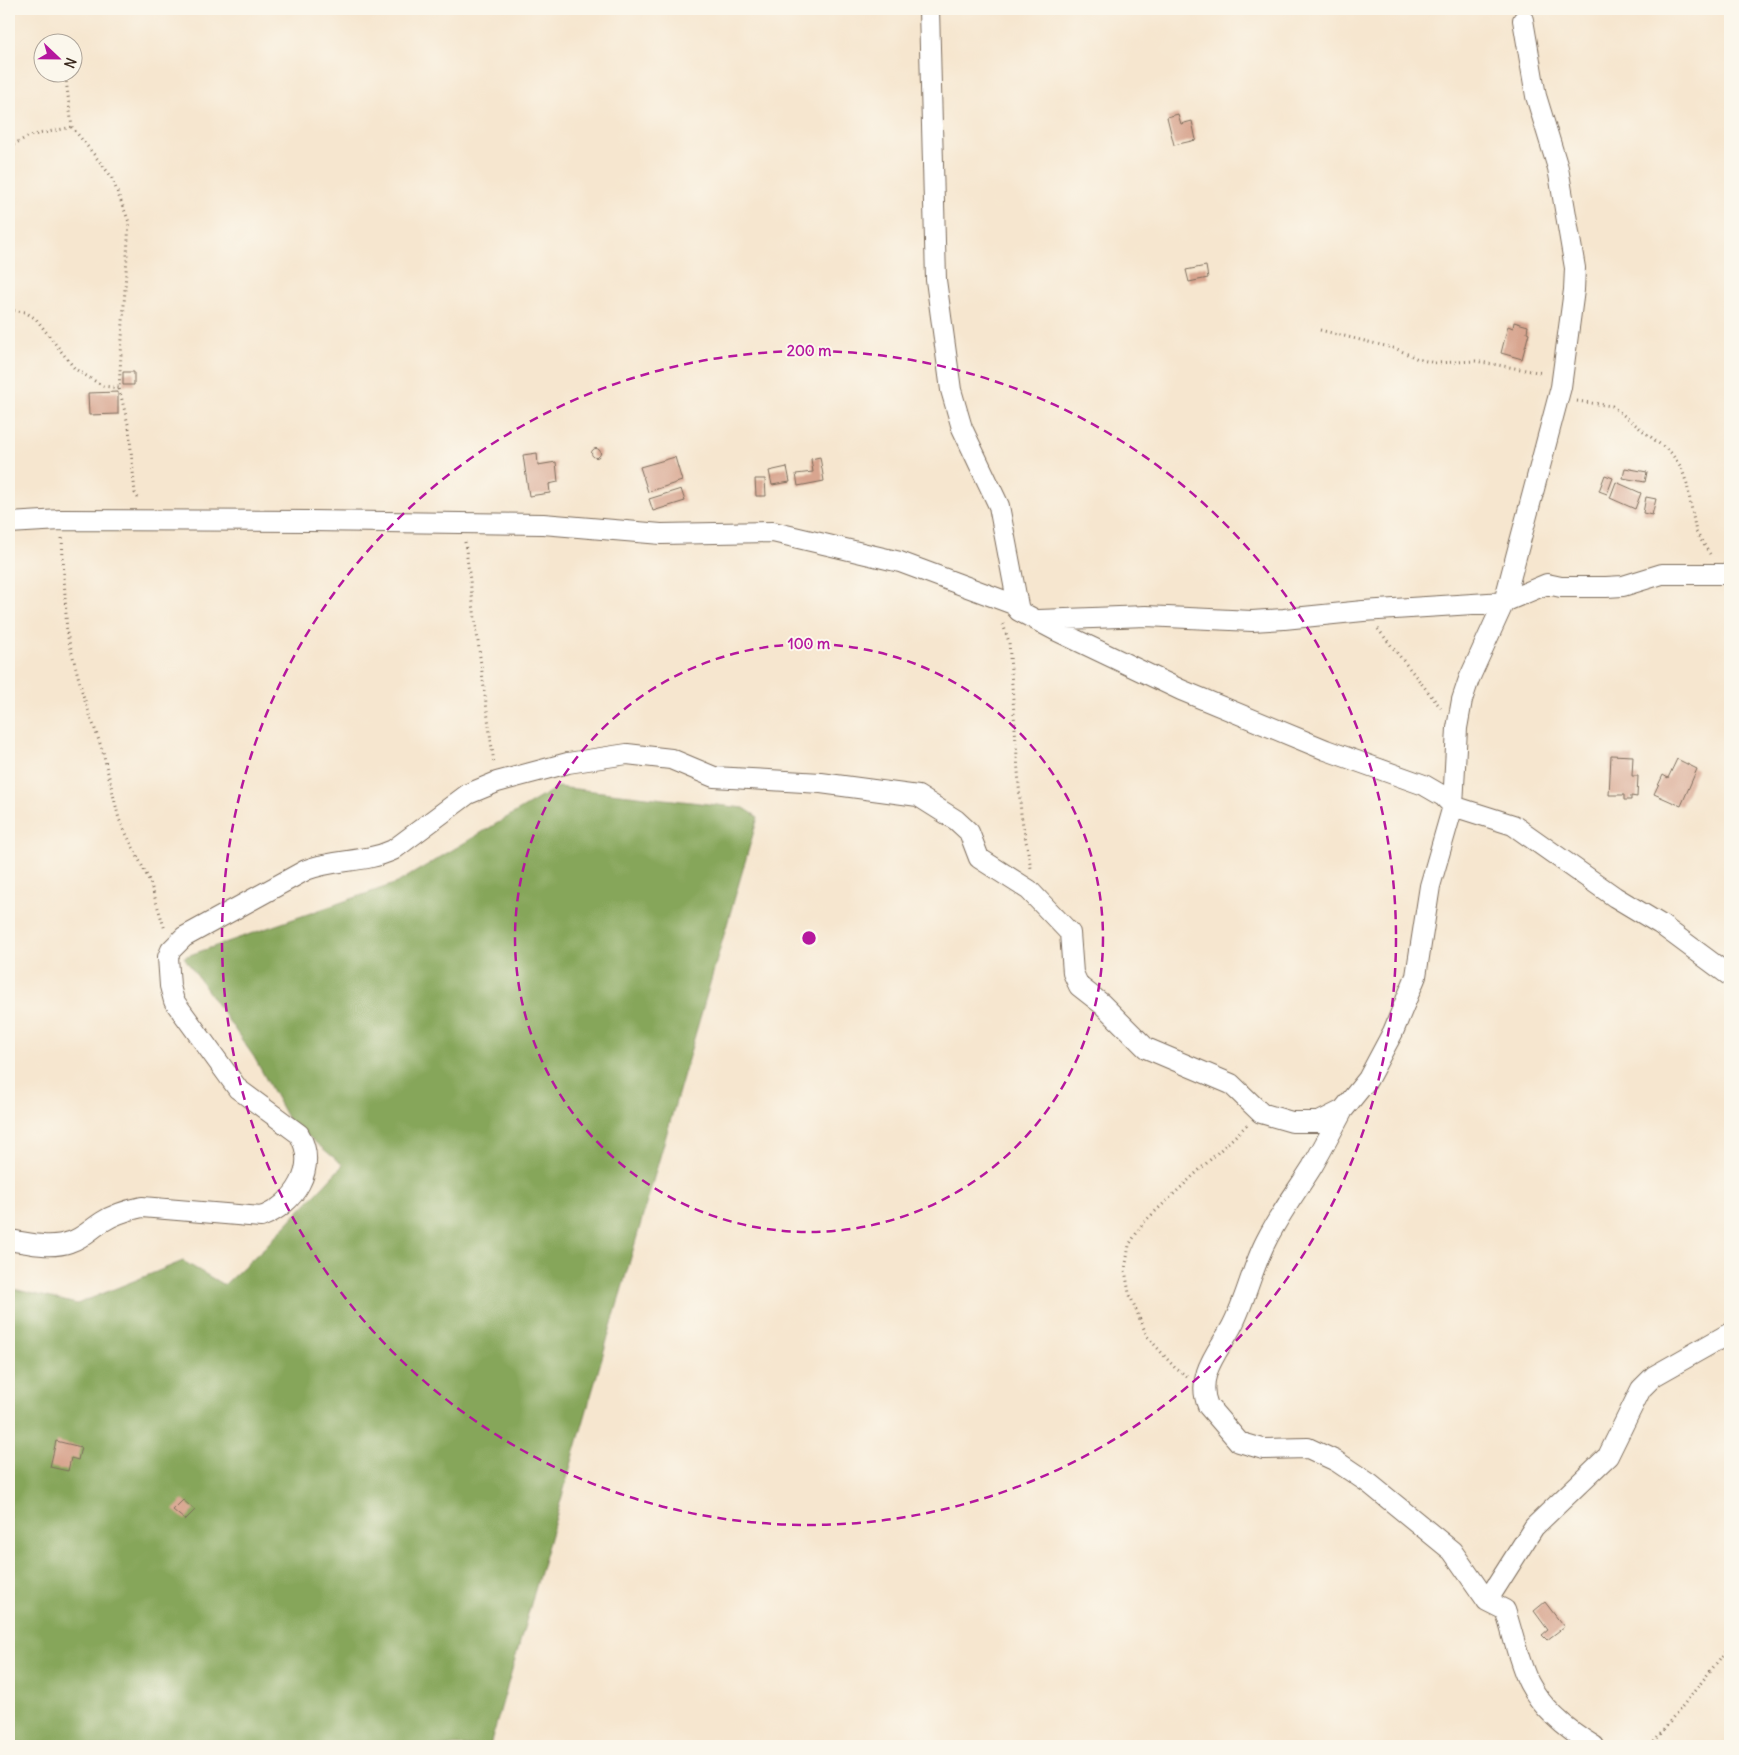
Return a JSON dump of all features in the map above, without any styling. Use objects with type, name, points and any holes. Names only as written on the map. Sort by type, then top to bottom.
[{"type":"street","points":[[929,9],[936,280],[952,390],[962,428],[999,506],[1028,616]]},
{"type":"street","points":[[1522,20],[1536,96],[1558,168],[1575,268],[1574,290],[1559,398],[1504,602],[1469,678],[1457,728],[1452,806],[1430,886],[1416,976],[1393,1032],[1368,1079],[1343,1110],[1313,1165],[1266,1242],[1232,1325],[1214,1355],[1203,1387],[1208,1406],[1239,1442],[1263,1449],[1308,1448],[1336,1462],[1411,1516],[1452,1551],[1487,1601],[1504,1610],[1529,1683],[1543,1703],[1566,1728],[1594,1746]]},
{"type":"street","points":[[9,522],[153,520],[543,524],[661,534],[757,532],[785,534],[900,562],[1013,604],[1028,616],[1181,690],[1326,750],[1424,785],[1443,796],[1452,806],[1513,825],[1527,833],[1592,881],[1660,924],[1730,976]]},
{"type":"street","points":[[1028,616],[1146,616],[1252,621],[1364,611],[1504,602],[1547,584],[1561,587],[1624,586],[1662,574],[1730,574]]},
{"type":"street","points":[[9,1240],[50,1246],[68,1243],[82,1237],[104,1221],[125,1211],[142,1207],[261,1217],[276,1212],[294,1191],[304,1174],[308,1161],[303,1142],[299,1134],[238,1089],[174,1001],[168,969],[171,950],[184,937],[306,870],[325,864],[380,856],[393,850],[468,794],[497,782],[568,763],[627,754],[671,758],[714,776],[821,782],[918,796],[956,820],[969,832],[978,858],[1029,890],[1070,933],[1073,973],[1079,986],[1102,1004],[1146,1048],[1231,1084],[1261,1114],[1292,1122],[1319,1122],[1343,1110]]},
{"type":"street","points":[[1487,1601],[1534,1527],[1608,1456],[1641,1389],[1654,1376],[1730,1334]]},
{"type":"path","points":[[66,82],[72,127],[111,176],[129,222],[119,388],[129,428],[135,493],[153,520]]},
{"type":"path","points":[[9,147],[29,136],[72,127]]},
{"type":"path","points":[[9,310],[25,312],[36,320],[75,369],[103,386],[119,388]]},
{"type":"path","points":[[1320,330],[1397,349],[1418,359],[1435,363],[1476,360],[1563,377]]},
{"type":"path","points":[[1559,398],[1612,406],[1672,453],[1681,467],[1687,484],[1696,532],[1708,552],[1715,558]]},
{"type":"path","points":[[61,520],[67,634],[83,695],[103,752],[119,819],[150,882],[171,950]]},
{"type":"path","points":[[462,524],[497,782]]},
{"type":"path","points":[[986,594],[1001,619],[1009,642],[1021,814],[1036,898]]},
{"type":"path","points":[[1364,611],[1457,728]]},
{"type":"path","points":[[1203,1387],[1175,1368],[1147,1336],[1129,1293],[1125,1270],[1129,1245],[1143,1224],[1219,1149],[1261,1114]]},
{"type":"path","points":[[1651,1746],[1730,1646]]},
{"type":"green space","points":[[558,787],[744,808],[758,817],[490,1746],[9,1746],[9,1288],[77,1304],[183,1261],[224,1285],[264,1248],[343,1165],[289,1121],[254,1057],[184,957],[397,883]]},
{"type":"building","points":[[1178,114],[1181,124],[1192,121],[1196,140],[1174,145],[1167,117]]},
{"type":"building","points":[[1206,266],[1208,278],[1189,282],[1186,270]]},
{"type":"building","points":[[1514,322],[1528,326],[1527,332],[1529,333],[1522,359],[1501,353],[1508,326],[1513,328]]},
{"type":"building","points":[[123,372],[134,372],[134,385],[123,385]]},
{"type":"building","points":[[118,392],[118,414],[89,415],[88,393]]},
{"type":"building","points":[[596,448],[601,453],[596,458],[591,453]]},
{"type":"building","points":[[537,453],[538,465],[556,462],[558,482],[549,484],[550,493],[529,496],[523,455]]},
{"type":"building","points":[[675,457],[682,481],[648,492],[640,467]]},
{"type":"building","points":[[820,457],[824,481],[798,486],[796,474],[813,472],[811,459]]},
{"type":"building","points":[[787,467],[790,482],[772,485],[769,471]]},
{"type":"building","points":[[1625,468],[1647,472],[1645,482],[1623,478]]},
{"type":"building","points":[[1605,475],[1613,478],[1607,494],[1599,491]]},
{"type":"building","points":[[755,479],[765,479],[766,496],[756,496]]},
{"type":"building","points":[[1616,482],[1641,493],[1635,509],[1610,498]]},
{"type":"building","points":[[681,489],[685,501],[653,511],[649,499]]},
{"type":"building","points":[[1646,497],[1656,499],[1652,515],[1643,513]]},
{"type":"building","points":[[1611,755],[1633,756],[1632,776],[1638,776],[1637,797],[1631,796],[1631,800],[1624,800],[1624,795],[1609,795]]},
{"type":"building","points":[[1677,759],[1697,769],[1681,806],[1654,794],[1663,775],[1668,778]]},
{"type":"building","points":[[56,1441],[81,1447],[78,1460],[71,1458],[68,1471],[50,1467]]},
{"type":"building","points":[[183,1500],[195,1510],[185,1520],[173,1510]]},
{"type":"building","points":[[1545,1602],[1564,1627],[1547,1640],[1542,1635],[1548,1630],[1534,1611]]}]
